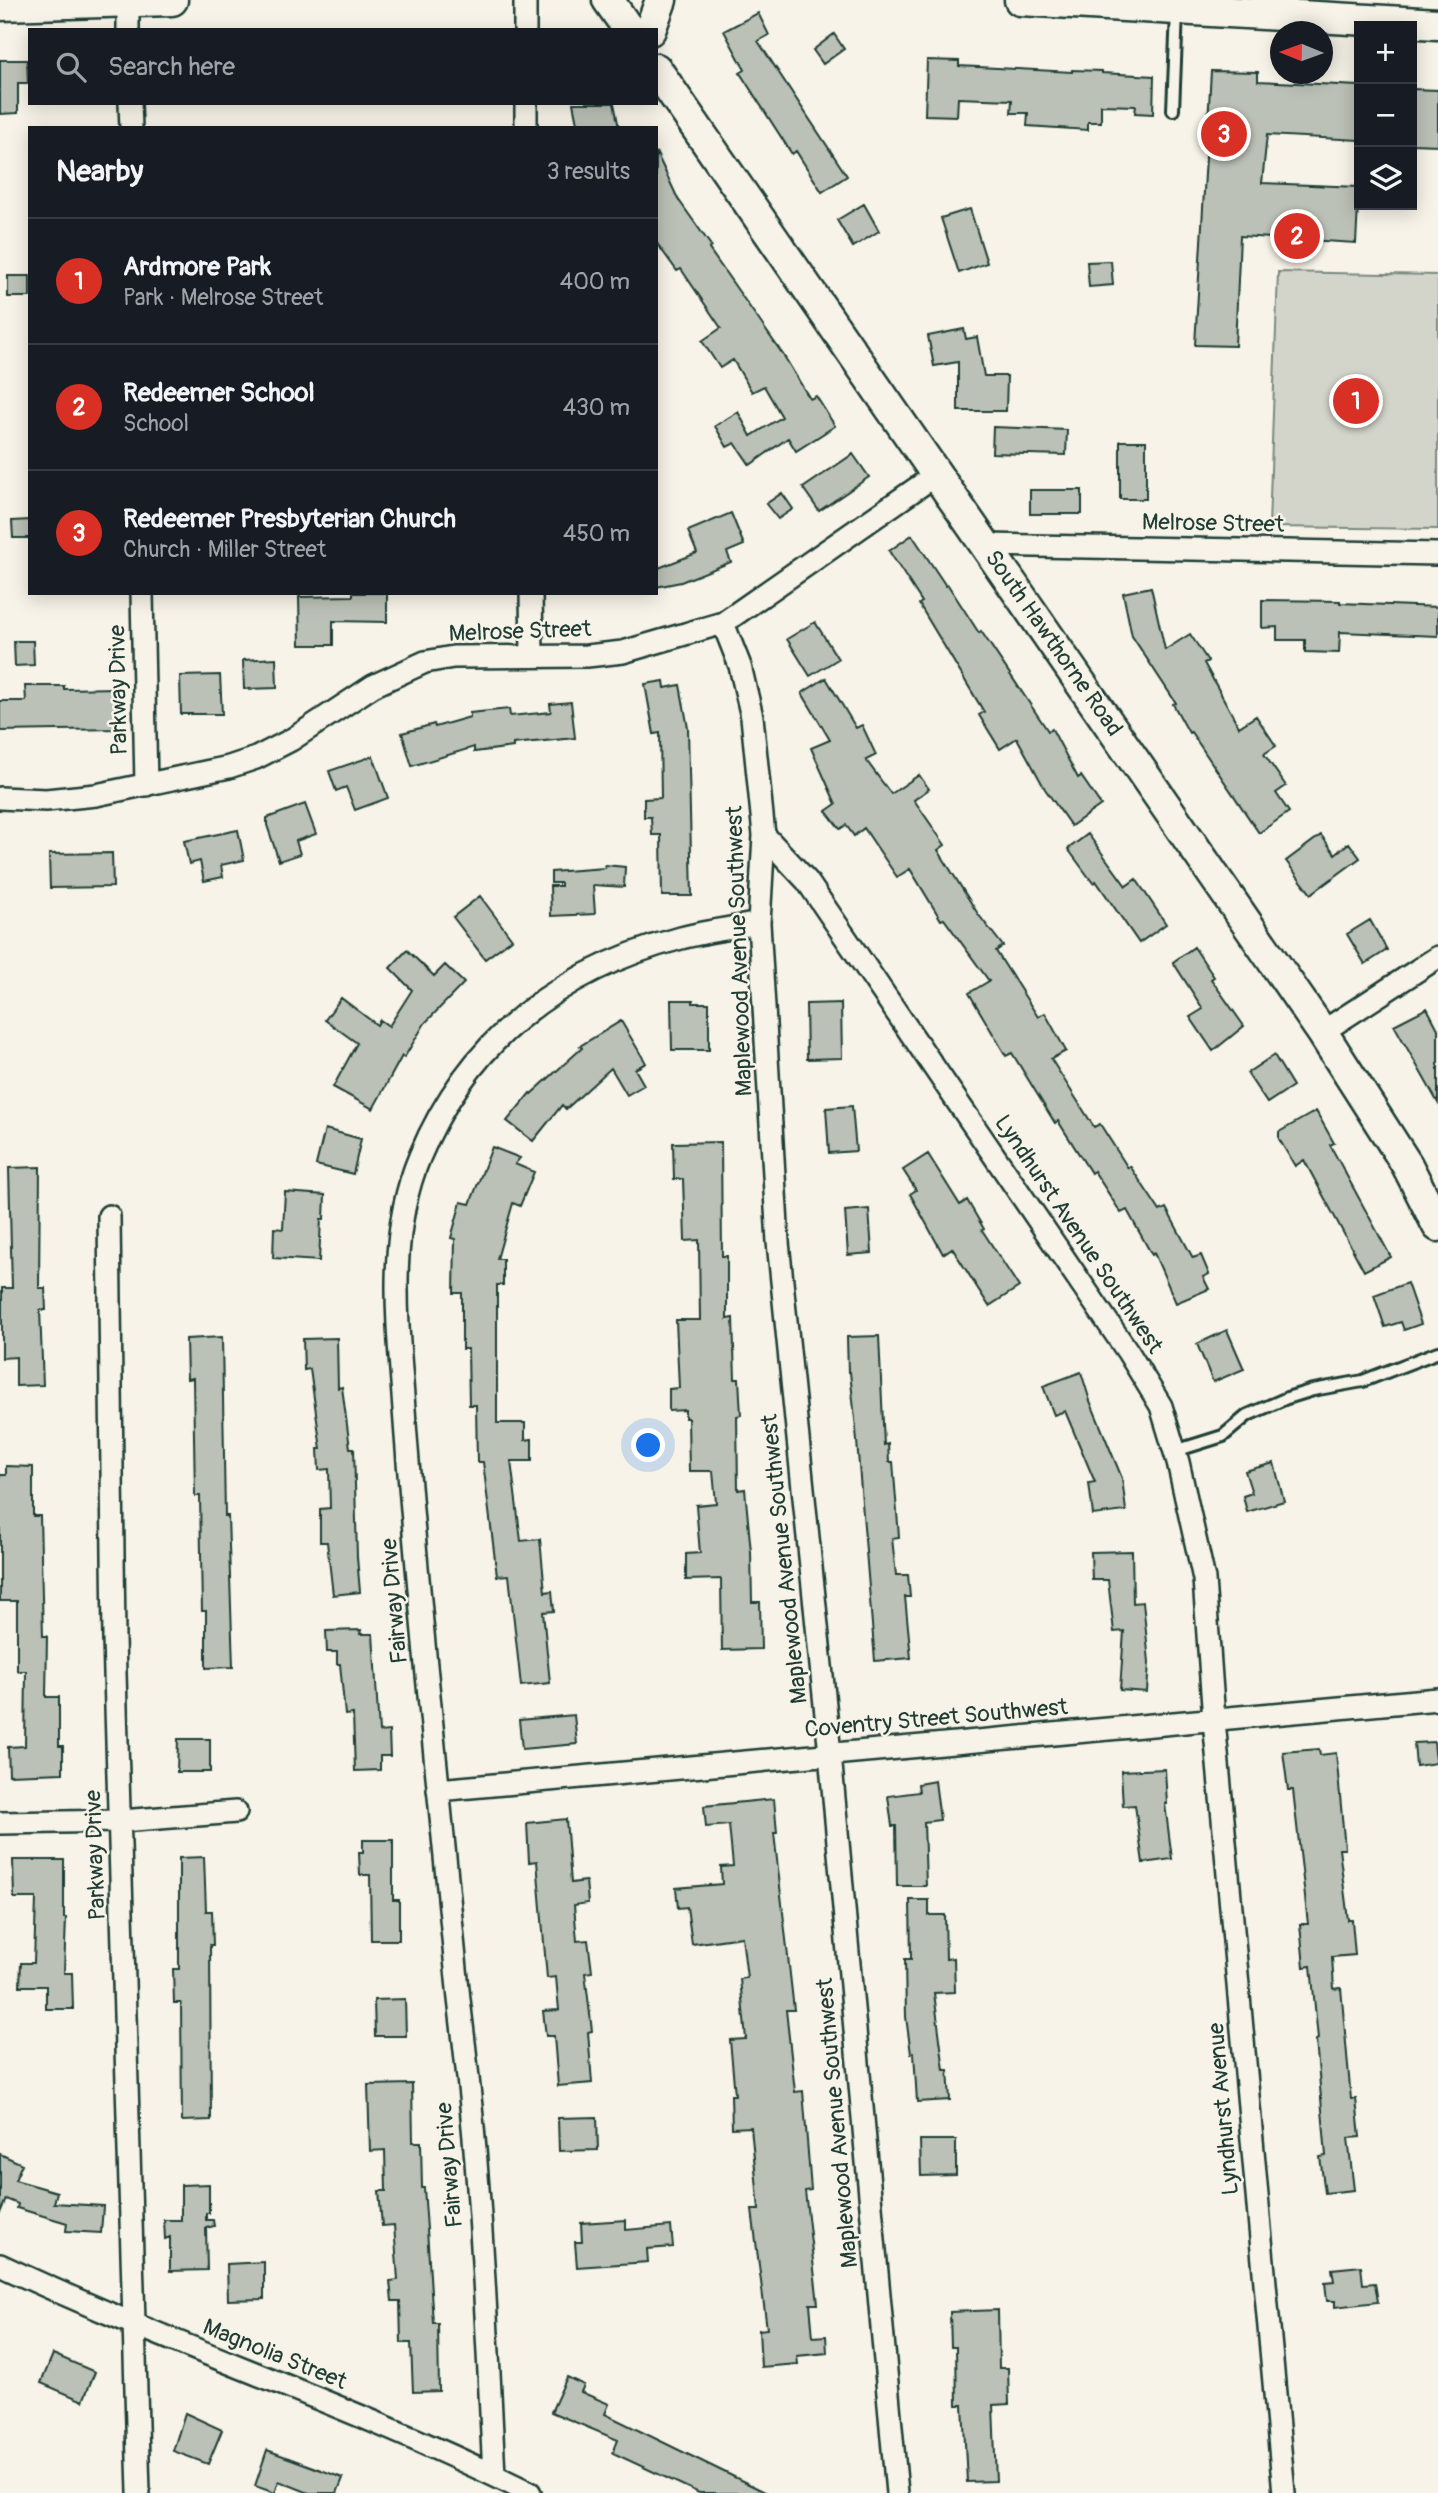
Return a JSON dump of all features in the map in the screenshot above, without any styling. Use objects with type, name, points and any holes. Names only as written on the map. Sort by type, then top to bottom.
[{"type":"main road","points":[[0,5],[128,16],[172,0]]},
{"type":"main road","points":[[608,0],[628,28]]},
{"type":"main road","points":[[651,28],[661,0]]},
{"type":"main road","points":[[1020,0],[1177,9],[1339,9],[1438,24]]},
{"type":"main road","name":"South Hawthorne Road","points":[[658,72],[1322,1032],[1407,1165],[1438,1226]]},
{"type":"street","points":[[525,0],[525,28]]},
{"type":"street","points":[[130,105],[131,126]]},
{"type":"street","points":[[526,105],[526,126]]},
{"type":"street","name":"Melrose Street","points":[[0,798],[46,800],[96,795],[229,767],[256,758],[291,740],[373,687],[425,662],[453,657],[587,656],[623,652],[723,623],[937,474]]},
{"type":"street","name":"Melrose Street","points":[[986,545],[1438,554]]},
{"type":"street","name":"Parkway Drive","points":[[142,595],[146,785]]},
{"type":"street","points":[[531,595],[532,656]]},
{"type":"street","name":"Maplewood Avenue Southwest","points":[[723,623],[740,666],[752,717],[764,835],[759,923],[778,1242],[830,1754],[897,2493]]},
{"type":"street","name":"Lyndhurst Avenue Southwest","points":[[764,835],[807,881],[1128,1352],[1161,1406],[1175,1451],[1203,1578],[1214,1720]]},
{"type":"street","name":"Fairway Drive","points":[[494,2475],[477,2172],[409,1480],[398,1321],[397,1266],[400,1227],[407,1190],[443,1110],[475,1061],[494,1039],[548,996],[581,977],[626,957],[670,941],[759,923]]},
{"type":"street","points":[[1322,1032],[1438,957]]},
{"type":"street","name":"Parkway Drive","points":[[108,1216],[114,1639],[139,2493]]},
{"type":"street","name":"Coventry Street Southwest","points":[[438,1790],[1438,1699]]},
{"type":"street","name":"Lyndhurst Avenue","points":[[1214,1720],[1284,2493]]},
{"type":"street","points":[[0,1823],[121,1821],[236,1812]]},
{"type":"street","name":"Magnolia Street","points":[[0,2265],[494,2475],[530,2493]]},
{"type":"lane","points":[[1172,110],[1177,9]]},
{"type":"lane","points":[[1175,1451],[1223,1436],[1248,1415],[1287,1398],[1312,1390],[1363,1381],[1438,1352]]},
{"type":"shaded area","points":[[1278,272],[1438,275],[1438,529],[1269,527]]},
{"type":"building","points":[[758,13],[769,35],[758,41],[847,176],[822,192],[796,151],[792,154],[740,73],[745,70],[724,31]]},
{"type":"building","points":[[834,34],[844,49],[823,64],[813,50]]},
{"type":"building","points":[[0,60],[27,60],[28,83],[18,83],[18,113],[0,114]]},
{"type":"building","points":[[927,60],[959,61],[959,66],[1102,71],[1154,76],[1153,114],[1135,113],[1136,106],[1101,105],[1101,122],[1088,122],[1088,130],[1027,126],[1028,113],[1011,113],[1012,100],[958,98],[957,116],[925,115]]},
{"type":"building","points":[[1211,71],[1258,72],[1258,81],[1270,82],[1270,84],[1354,86],[1354,140],[1267,135],[1262,183],[1354,187],[1354,210],[1358,210],[1356,243],[1240,236],[1235,346],[1195,345]]},
{"type":"building","points":[[1417,89],[1438,90],[1438,145],[1417,144]]},
{"type":"building","points":[[573,105],[614,105],[619,126],[578,126]]},
{"type":"building","points":[[658,156],[678,199],[712,247],[709,249],[784,356],[810,399],[816,396],[835,426],[796,451],[788,438],[750,465],[735,443],[727,447],[715,426],[738,412],[751,436],[782,417],[764,386],[752,392],[733,360],[720,368],[702,341],[721,328],[681,269],[677,271],[658,245]]},
{"type":"building","points":[[864,204],[879,231],[853,247],[837,220]]},
{"type":"building","points":[[970,209],[987,263],[959,273],[941,218]]},
{"type":"building","points":[[1111,261],[1113,285],[1089,287],[1087,262]]},
{"type":"building","points":[[8,276],[28,276],[28,297],[8,297]]},
{"type":"building","points":[[964,329],[966,339],[977,337],[984,376],[1007,376],[1006,411],[958,411],[958,362],[934,366],[928,336]]},
{"type":"building","points":[[993,427],[1067,430],[1066,455],[992,453]]},
{"type":"building","points":[[1120,441],[1146,441],[1146,499],[1120,499]]},
{"type":"building","points":[[853,454],[869,477],[819,511],[803,488]]},
{"type":"building","points":[[1030,490],[1082,490],[1082,514],[1030,514]]},
{"type":"building","points":[[782,493],[793,509],[778,519],[766,504]]},
{"type":"building","points":[[731,513],[744,545],[727,552],[731,562],[681,582],[658,587],[658,568],[697,553],[688,531]]},
{"type":"building","points":[[28,520],[28,538],[13,538],[12,521]]},
{"type":"building","points":[[912,535],[1048,731],[1052,729],[1078,778],[1081,776],[1101,805],[1071,826],[1045,789],[1017,738],[1000,749],[979,715],[984,712],[919,604],[922,602],[889,551]]},
{"type":"building","points":[[1151,587],[1165,650],[1190,634],[1208,661],[1204,663],[1239,727],[1256,716],[1276,746],[1264,754],[1286,786],[1276,793],[1289,812],[1259,833],[1191,732],[1189,733],[1173,704],[1176,703],[1132,636],[1123,593]]},
{"type":"building","points":[[387,595],[387,622],[333,621],[333,645],[300,645],[299,597]]},
{"type":"building","points":[[1262,600],[1340,601],[1438,607],[1438,636],[1340,632],[1339,653],[1305,652],[1305,640],[1277,640],[1277,627],[1262,628]]},
{"type":"building","points":[[815,622],[838,659],[810,676],[787,639]]},
{"type":"building","points":[[14,641],[33,641],[34,665],[15,666]]},
{"type":"building","points":[[276,658],[277,688],[244,689],[243,660]]},
{"type":"building","points":[[220,675],[222,714],[181,714],[180,676]]},
{"type":"building","points":[[826,678],[856,728],[862,725],[876,755],[866,760],[891,794],[919,775],[929,789],[914,800],[945,845],[938,850],[978,914],[1003,946],[996,951],[1038,1017],[1045,1013],[1066,1051],[1051,1059],[1094,1127],[1100,1124],[1160,1211],[1166,1208],[1193,1258],[1201,1255],[1209,1274],[1203,1277],[1209,1289],[1176,1303],[1154,1253],[1152,1255],[1127,1210],[1121,1213],[1094,1171],[1091,1173],[1058,1121],[1055,1123],[1012,1053],[1006,1056],[969,993],[989,981],[944,919],[941,920],[910,869],[897,877],[864,828],[854,836],[846,825],[840,829],[826,811],[836,804],[811,748],[830,740],[802,693]]},
{"type":"building","points":[[664,681],[665,688],[680,685],[688,728],[692,896],[662,896],[661,835],[652,835],[651,817],[644,817],[644,799],[661,798],[660,733],[654,734],[645,684]]},
{"type":"building","points":[[25,686],[64,686],[64,689],[117,688],[118,729],[0,731],[0,701],[26,701]]},
{"type":"building","points":[[571,702],[575,738],[513,744],[513,747],[474,752],[474,747],[412,766],[402,733],[470,717],[470,713],[509,709],[510,716],[551,712],[550,704]]},
{"type":"building","points":[[373,756],[388,798],[355,810],[346,787],[336,791],[329,771]]},
{"type":"building","points":[[305,804],[316,834],[296,841],[300,854],[279,861],[267,818]]},
{"type":"building","points":[[238,830],[244,860],[221,865],[223,877],[204,881],[200,861],[189,864],[184,841]]},
{"type":"building","points":[[1088,834],[1126,886],[1136,879],[1166,924],[1139,943],[1096,881],[1093,883],[1068,849]]},
{"type":"building","points":[[1321,835],[1335,854],[1349,843],[1360,858],[1311,894],[1286,861]]},
{"type":"building","points":[[112,853],[113,887],[50,888],[49,854]]},
{"type":"building","points":[[605,865],[625,867],[624,887],[593,885],[595,914],[551,916],[550,886],[561,886],[561,883],[551,883],[551,872],[605,868]]},
{"type":"building","points":[[480,896],[512,939],[485,959],[453,917]]},
{"type":"building","points":[[1370,920],[1387,950],[1365,964],[1347,934]]},
{"type":"building","points":[[1194,947],[1214,977],[1211,979],[1244,1026],[1213,1051],[1190,1017],[1203,1009],[1173,962]]},
{"type":"building","points":[[407,950],[434,976],[445,965],[464,983],[425,1023],[404,1058],[402,1056],[373,1109],[333,1087],[357,1043],[325,1020],[341,998],[377,1025],[380,1020],[389,1026],[412,990],[390,968]]},
{"type":"building","points":[[671,1000],[709,1003],[709,1050],[672,1050]]},
{"type":"building","points":[[841,1003],[842,1058],[807,1059],[806,1004]]},
{"type":"building","points":[[1427,1008],[1438,1029],[1438,1103],[1394,1025]]},
{"type":"building","points":[[621,1021],[646,1063],[635,1069],[644,1085],[627,1095],[611,1068],[566,1109],[562,1105],[533,1141],[507,1121],[530,1093],[582,1048],[580,1046]]},
{"type":"building","points":[[1274,1055],[1293,1086],[1267,1103],[1247,1073]]},
{"type":"building","points":[[852,1106],[856,1151],[829,1153],[826,1108]]},
{"type":"building","points":[[1316,1111],[1334,1143],[1330,1145],[1391,1257],[1364,1271],[1304,1160],[1295,1166],[1279,1139],[1279,1132]]},
{"type":"building","points":[[325,1129],[361,1139],[353,1174],[316,1165]]},
{"type":"building","points":[[721,1142],[722,1256],[727,1256],[727,1319],[733,1318],[735,1379],[739,1379],[741,1415],[737,1416],[738,1490],[745,1489],[752,1602],[760,1602],[761,1649],[722,1650],[721,1579],[686,1580],[686,1554],[700,1553],[696,1505],[716,1503],[713,1471],[689,1471],[688,1418],[685,1418],[685,1410],[669,1411],[669,1389],[679,1388],[676,1320],[700,1320],[699,1240],[685,1241],[683,1179],[674,1179],[673,1143]]},
{"type":"building","points":[[492,1147],[520,1158],[515,1164],[534,1172],[520,1206],[513,1203],[497,1259],[503,1259],[503,1285],[497,1285],[497,1423],[525,1423],[525,1440],[532,1439],[532,1461],[511,1461],[521,1541],[540,1539],[545,1592],[552,1591],[554,1611],[543,1612],[550,1683],[521,1686],[509,1575],[497,1576],[483,1462],[477,1462],[476,1405],[469,1405],[468,1349],[462,1349],[462,1293],[454,1293],[455,1239],[451,1238],[461,1202],[470,1204]]},
{"type":"building","points":[[928,1154],[960,1205],[967,1200],[984,1229],[982,1230],[1019,1287],[989,1306],[952,1248],[943,1254],[910,1194],[916,1190],[903,1170]]},
{"type":"building","points":[[40,1167],[39,1288],[45,1288],[46,1310],[40,1310],[43,1385],[16,1386],[16,1357],[2,1358],[2,1288],[12,1288],[9,1168]]},
{"type":"building","points":[[285,1192],[325,1195],[319,1261],[273,1258],[274,1228],[283,1229]]},
{"type":"building","points":[[869,1209],[872,1253],[848,1255],[845,1211]]},
{"type":"building","points":[[1407,1283],[1421,1324],[1404,1330],[1401,1322],[1385,1327],[1374,1295]]},
{"type":"building","points":[[1227,1330],[1244,1369],[1213,1382],[1197,1344]]},
{"type":"building","points":[[879,1336],[884,1445],[888,1444],[889,1462],[893,1462],[899,1537],[892,1538],[896,1575],[908,1575],[910,1597],[905,1597],[911,1658],[875,1661],[847,1337]]},
{"type":"building","points":[[222,1337],[225,1516],[228,1516],[233,1667],[206,1668],[200,1496],[195,1496],[193,1378],[187,1379],[186,1339]]},
{"type":"building","points":[[337,1338],[338,1388],[342,1387],[350,1448],[354,1448],[360,1592],[333,1595],[327,1542],[320,1542],[320,1509],[330,1508],[329,1469],[319,1470],[318,1449],[321,1449],[310,1369],[304,1370],[303,1339]]},
{"type":"building","points":[[1081,1372],[1122,1478],[1126,1511],[1093,1515],[1089,1483],[1095,1482],[1065,1411],[1054,1415],[1043,1386]]},
{"type":"building","points":[[1274,1463],[1284,1501],[1247,1512],[1243,1496],[1252,1493],[1245,1471]]},
{"type":"building","points":[[6,1466],[33,1467],[33,1516],[40,1516],[43,1636],[47,1636],[46,1697],[59,1697],[59,1746],[63,1746],[63,1773],[9,1775],[8,1747],[25,1746],[26,1671],[17,1671],[17,1601],[0,1601],[0,1475],[6,1475]]},
{"type":"building","points":[[1132,1551],[1133,1603],[1143,1602],[1149,1662],[1147,1692],[1120,1690],[1124,1631],[1114,1632],[1108,1580],[1092,1580],[1091,1552]]},
{"type":"building","points":[[361,1630],[360,1634],[373,1634],[379,1732],[389,1731],[390,1756],[380,1756],[380,1770],[355,1771],[353,1714],[345,1715],[337,1652],[327,1652],[326,1631]]},
{"type":"building","points":[[574,1715],[577,1744],[522,1749],[519,1720]]},
{"type":"building","points":[[178,1739],[210,1739],[210,1772],[177,1772]]},
{"type":"building","points":[[1434,1742],[1436,1763],[1416,1766],[1414,1743]]},
{"type":"building","points":[[1319,1749],[1320,1755],[1336,1753],[1345,1849],[1339,1849],[1348,1920],[1352,1920],[1355,1955],[1332,1957],[1334,1989],[1341,1988],[1351,2099],[1356,2099],[1360,2137],[1348,2138],[1354,2190],[1325,2193],[1320,2157],[1326,2156],[1318,2039],[1311,1966],[1304,1967],[1300,1924],[1308,1924],[1293,1790],[1288,1790],[1283,1752]]},
{"type":"building","points":[[1165,1769],[1165,1804],[1172,1859],[1143,1863],[1135,1805],[1123,1806],[1121,1771]]},
{"type":"building","points":[[935,1781],[940,1820],[924,1822],[926,1886],[897,1886],[896,1826],[892,1826],[888,1796],[919,1792],[918,1784]]},
{"type":"building","points":[[774,1799],[777,1833],[774,1833],[794,2010],[786,2010],[795,2092],[803,2091],[811,2190],[805,2191],[818,2304],[810,2304],[813,2337],[826,2336],[827,2353],[797,2356],[798,2364],[761,2367],[759,2330],[767,2329],[752,2210],[759,2210],[751,2127],[732,2128],[731,2095],[735,2095],[730,2040],[746,2039],[740,1979],[747,1978],[742,1937],[692,1944],[687,1907],[678,1908],[676,1888],[722,1884],[721,1867],[733,1866],[729,1825],[706,1827],[704,1806]]},
{"type":"building","points":[[566,1819],[571,1883],[586,1881],[588,1903],[574,1905],[577,1941],[588,1940],[592,1972],[585,1973],[592,2031],[588,2032],[592,2083],[558,2086],[554,2036],[546,2036],[543,2011],[559,2010],[556,1977],[547,1978],[537,1861],[529,1862],[527,1823]]},
{"type":"building","points":[[363,1840],[393,1840],[393,1900],[399,1900],[399,1940],[371,1940],[370,1875],[360,1875],[359,1852],[363,1852]]},
{"type":"building","points":[[204,1857],[206,1911],[212,1911],[213,1945],[210,1945],[211,2120],[182,2121],[181,2003],[174,2003],[173,1969],[179,1969],[179,1858]]},
{"type":"building","points":[[13,1860],[64,1860],[64,1973],[72,1973],[73,2009],[46,2009],[46,1986],[20,1986],[21,1963],[34,1963],[36,1898],[14,1898]]},
{"type":"building","points":[[910,1900],[929,1900],[929,1915],[945,1915],[946,1959],[954,1958],[955,1992],[934,1993],[944,2070],[948,2070],[950,2100],[917,2102],[914,2053],[911,2054],[906,2017],[905,1959],[911,1959]]},
{"type":"building","points":[[405,1999],[406,2036],[375,2036],[374,2000]]},
{"type":"building","points":[[412,2084],[413,2142],[421,2142],[433,2323],[438,2323],[439,2391],[413,2392],[411,2343],[401,2343],[400,2301],[392,2301],[390,2281],[398,2280],[394,2225],[382,2226],[379,2191],[386,2191],[385,2150],[370,2151],[368,2085]]},
{"type":"building","points":[[597,2117],[598,2150],[559,2151],[558,2118]]},
{"type":"building","points":[[920,2140],[956,2140],[956,2175],[921,2176]]},
{"type":"building","points":[[0,2154],[22,2164],[15,2180],[57,2192],[54,2203],[103,2206],[101,2233],[66,2231],[67,2223],[17,2208],[18,2204],[6,2199],[0,2213]]},
{"type":"building","points":[[209,2184],[209,2213],[206,2213],[206,2220],[213,2220],[214,2226],[206,2228],[207,2270],[170,2271],[170,2237],[165,2239],[164,2220],[181,2220],[181,2185]]},
{"type":"building","points":[[626,2220],[626,2230],[671,2226],[673,2247],[647,2249],[648,2262],[577,2267],[575,2242],[582,2242],[581,2223]]},
{"type":"building","points":[[264,2262],[264,2299],[228,2300],[227,2264]]},
{"type":"building","points":[[1361,2266],[1363,2284],[1375,2283],[1378,2302],[1335,2307],[1335,2301],[1327,2301],[1325,2282],[1334,2281],[1332,2269]]},
{"type":"building","points":[[998,2310],[999,2368],[1008,2368],[1009,2404],[993,2405],[996,2481],[967,2482],[963,2405],[957,2405],[956,2347],[951,2347],[950,2312]]},
{"type":"building","points":[[53,2354],[95,2372],[83,2401],[41,2383]]},
{"type":"building","points":[[567,2377],[584,2385],[581,2392],[609,2404],[605,2414],[767,2493],[699,2493],[613,2453],[618,2440],[551,2412]]},
{"type":"building","points":[[185,2413],[222,2430],[208,2464],[173,2451]]},
{"type":"building","points":[[267,2450],[343,2478],[337,2493],[309,2493],[279,2481],[275,2493],[255,2486]]},
{"type":"place","name":"Redeemer Presbyterian Church","points":[[1224,134]]},
{"type":"place","name":"Redeemer School","points":[[1297,236]]},
{"type":"place","name":"Ardmore Park","points":[[1356,401]]}]
